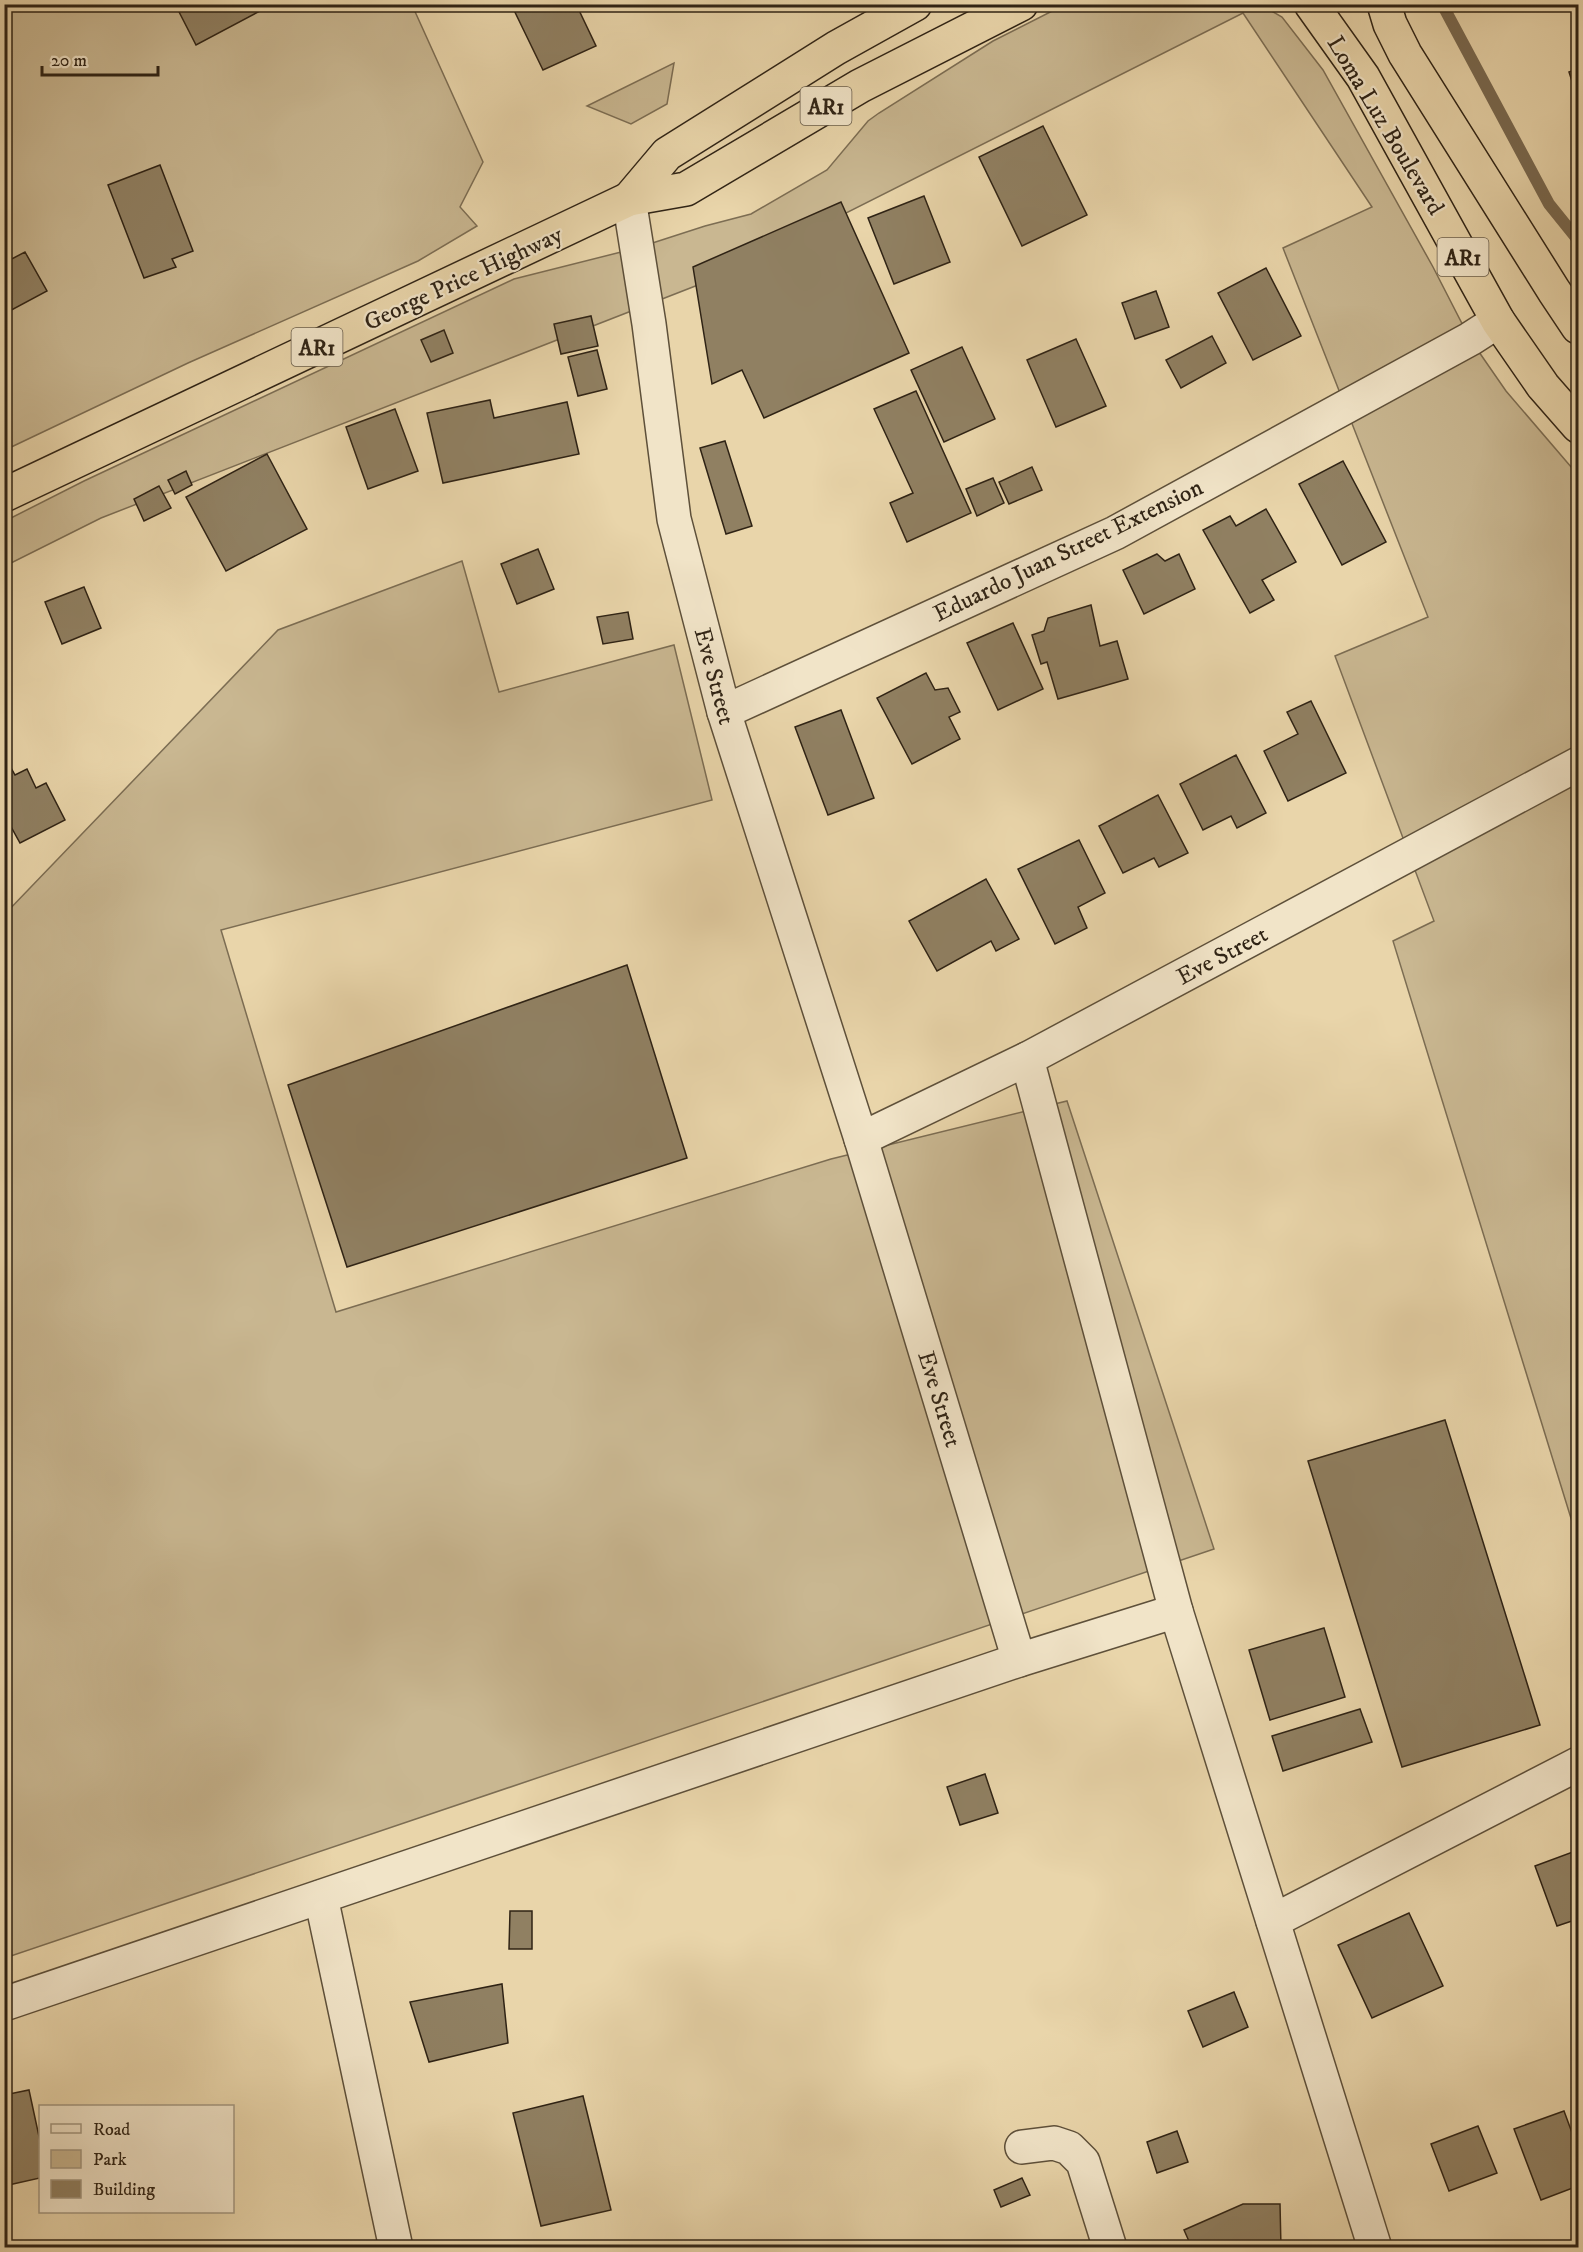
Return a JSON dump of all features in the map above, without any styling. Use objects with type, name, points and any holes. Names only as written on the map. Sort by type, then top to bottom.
[{"type":"highway","name":"George Price Highway","points":[[629,199],[667,154],[876,13],[915,4]]},
{"type":"highway","name":"George Price Highway","points":[[4,495],[629,199],[686,189],[860,86],[1021,4]]},
{"type":"highway","name":"Loma Luz Boulevard","points":[[1311,4],[1363,77],[1498,321],[1543,386],[1578,426]]},
{"type":"highway","name":"AR1","points":[[1384,4],[1390,24],[1405,54],[1578,327]]},
{"type":"street","name":"Eve Street","points":[[629,199],[649,324],[674,519],[724,712],[861,1138],[1019,1660]]},
{"type":"street","name":"Eduardo Juan Street Extension","points":[[724,712],[1116,533],[1470,339],[1498,321]]},
{"type":"street","name":"Eve Street","points":[[861,1138],[1027,1059],[1578,764]]},
{"type":"street","points":[[1027,1059],[1176,1611],[1375,2247]]},
{"type":"street","points":[[4,2004],[1019,1660],[1176,1611]]},
{"type":"street","points":[[1273,1921],[1578,1764]]},
{"type":"street","points":[[321,1897],[396,2247]]},
{"type":"street","points":[[1022,2147],[1054,2144],[1069,2148],[1083,2162],[1110,2247]]},
{"type":"green space","points":[[4,5],[412,5],[483,162],[460,207],[477,226],[418,261],[188,363],[5,450]]},
{"type":"green space","points":[[1064,5],[1261,5],[1282,17],[1323,70],[1433,267],[1470,339],[1506,391],[1578,475],[1578,1541],[1393,941],[1434,921],[1335,656],[1428,617],[1283,248],[1372,207],[1243,13],[721,276],[101,518],[5,566],[5,521],[84,481],[514,279],[637,248],[751,214],[827,170],[868,121],[879,113],[993,41]]},
{"type":"green space","points":[[674,63],[667,104],[631,124],[587,106]]},
{"type":"green space","points":[[462,561],[499,692],[674,645],[712,800],[221,930],[336,1312],[831,1159],[1067,1101],[1214,1549],[5,1958],[4,915],[278,630]]},
{"type":"building","points":[[175,4],[273,4],[196,45]]},
{"type":"building","points":[[511,4],[576,4],[596,46],[543,70]]},
{"type":"building","points":[[1578,69],[1578,100],[1569,72]]},
{"type":"building","points":[[1043,126],[1087,215],[1022,246],[979,157]]},
{"type":"building","points":[[160,165],[193,251],[172,259],[176,267],[144,278],[108,185]]},
{"type":"building","points":[[924,196],[950,262],[894,284],[868,218]]},
{"type":"building","points":[[841,202],[909,353],[764,418],[742,370],[712,384],[693,267]]},
{"type":"building","points":[[25,252],[47,291],[4,314],[4,263]]},
{"type":"building","points":[[1266,268],[1301,336],[1253,360],[1218,293]]},
{"type":"building","points":[[1156,291],[1169,327],[1135,339],[1122,303]]},
{"type":"building","points":[[591,316],[598,346],[561,354],[554,324]]},
{"type":"building","points":[[444,330],[453,353],[431,362],[421,340]]},
{"type":"building","points":[[1212,336],[1226,363],[1181,388],[1166,360]]},
{"type":"building","points":[[1076,339],[1106,406],[1056,427],[1027,360]]},
{"type":"building","points":[[962,347],[995,419],[944,442],[911,370]]},
{"type":"building","points":[[597,350],[607,389],[578,396],[568,357]]},
{"type":"building","points":[[916,391],[971,513],[907,542],[890,503],[913,493],[874,409]]},
{"type":"building","points":[[490,400],[494,418],[567,402],[579,454],[443,483],[427,413]]},
{"type":"building","points":[[395,409],[418,471],[368,489],[346,427]]},
{"type":"building","points":[[725,441],[752,526],[726,534],[700,448]]},
{"type":"building","points":[[267,454],[307,529],[226,571],[186,497]]},
{"type":"building","points":[[1343,461],[1386,542],[1342,565],[1299,484]]},
{"type":"building","points":[[1032,467],[1042,490],[1009,504],[999,482]]},
{"type":"building","points":[[186,471],[192,485],[175,494],[168,480]]},
{"type":"building","points":[[993,478],[1004,503],[977,516],[966,489]]},
{"type":"building","points":[[159,486],[171,508],[144,521],[134,499]]},
{"type":"building","points":[[1266,509],[1296,562],[1262,580],[1274,600],[1250,613],[1203,530],[1230,516],[1236,526]]},
{"type":"building","points":[[538,549],[554,589],[517,604],[501,564]]},
{"type":"building","points":[[1157,554],[1165,561],[1179,554],[1195,589],[1144,614],[1123,570]]},
{"type":"building","points":[[84,587],[101,628],[62,644],[45,602]]},
{"type":"building","points":[[1091,605],[1100,646],[1117,641],[1128,679],[1058,699],[1047,662],[1041,664],[1032,635],[1044,631],[1048,618]]},
{"type":"building","points":[[628,612],[633,639],[603,644],[597,617]]},
{"type":"building","points":[[1013,623],[1043,689],[998,710],[967,643]]},
{"type":"building","points":[[926,673],[935,690],[948,688],[960,712],[949,717],[960,739],[912,764],[877,698]]},
{"type":"building","points":[[1311,701],[1346,773],[1288,801],[1264,751],[1298,734],[1287,712]]},
{"type":"building","points":[[841,710],[874,798],[828,815],[795,727]]},
{"type":"building","points":[[1236,755],[1266,813],[1237,828],[1231,816],[1203,830],[1180,784]]},
{"type":"building","points":[[10,766],[15,775],[27,769],[36,788],[46,783],[65,820],[20,843],[4,814],[4,768]]},
{"type":"building","points":[[1158,795],[1188,853],[1159,867],[1154,858],[1123,873],[1099,826]]},
{"type":"building","points":[[1079,840],[1105,893],[1078,907],[1087,928],[1055,944],[1018,869]]},
{"type":"building","points":[[986,879],[1019,939],[996,951],[991,941],[937,971],[909,921]]},
{"type":"building","points":[[627,965],[687,1158],[347,1267],[288,1085]]},
{"type":"building","points":[[1445,1420],[1540,1725],[1402,1767],[1308,1461]]},
{"type":"building","points":[[1324,1628],[1345,1697],[1270,1720],[1249,1650]]},
{"type":"building","points":[[1360,1709],[1372,1742],[1283,1771],[1272,1736]]},
{"type":"building","points":[[985,1774],[998,1813],[960,1825],[947,1787]]},
{"type":"building","points":[[1578,1850],[1578,1919],[1557,1926],[1535,1866]]},
{"type":"building","points":[[510,1911],[532,1911],[532,1949],[509,1949]]},
{"type":"building","points":[[1409,1913],[1443,1986],[1372,2018],[1338,1945]]},
{"type":"building","points":[[502,1984],[508,2043],[429,2062],[410,2002]]},
{"type":"building","points":[[1234,1992],[1248,2027],[1203,2047],[1188,2011]]},
{"type":"building","points":[[29,2090],[39,2136],[39,2178],[4,2186],[4,2095]]},
{"type":"building","points":[[583,2096],[611,2210],[541,2226],[513,2113]]},
{"type":"building","points":[[1564,2111],[1578,2149],[1578,2186],[1541,2200],[1514,2129]]},
{"type":"building","points":[[1478,2126],[1497,2173],[1449,2191],[1431,2144]]},
{"type":"building","points":[[1177,2131],[1188,2162],[1157,2173],[1147,2142]]},
{"type":"building","points":[[1022,2178],[1030,2195],[1001,2207],[994,2190]]},
{"type":"building","points":[[1243,2204],[1280,2204],[1281,2248],[1192,2248],[1184,2230]]},
{"type":"waterway","points":[[1442,4],[1549,204],[1578,240]]}]
